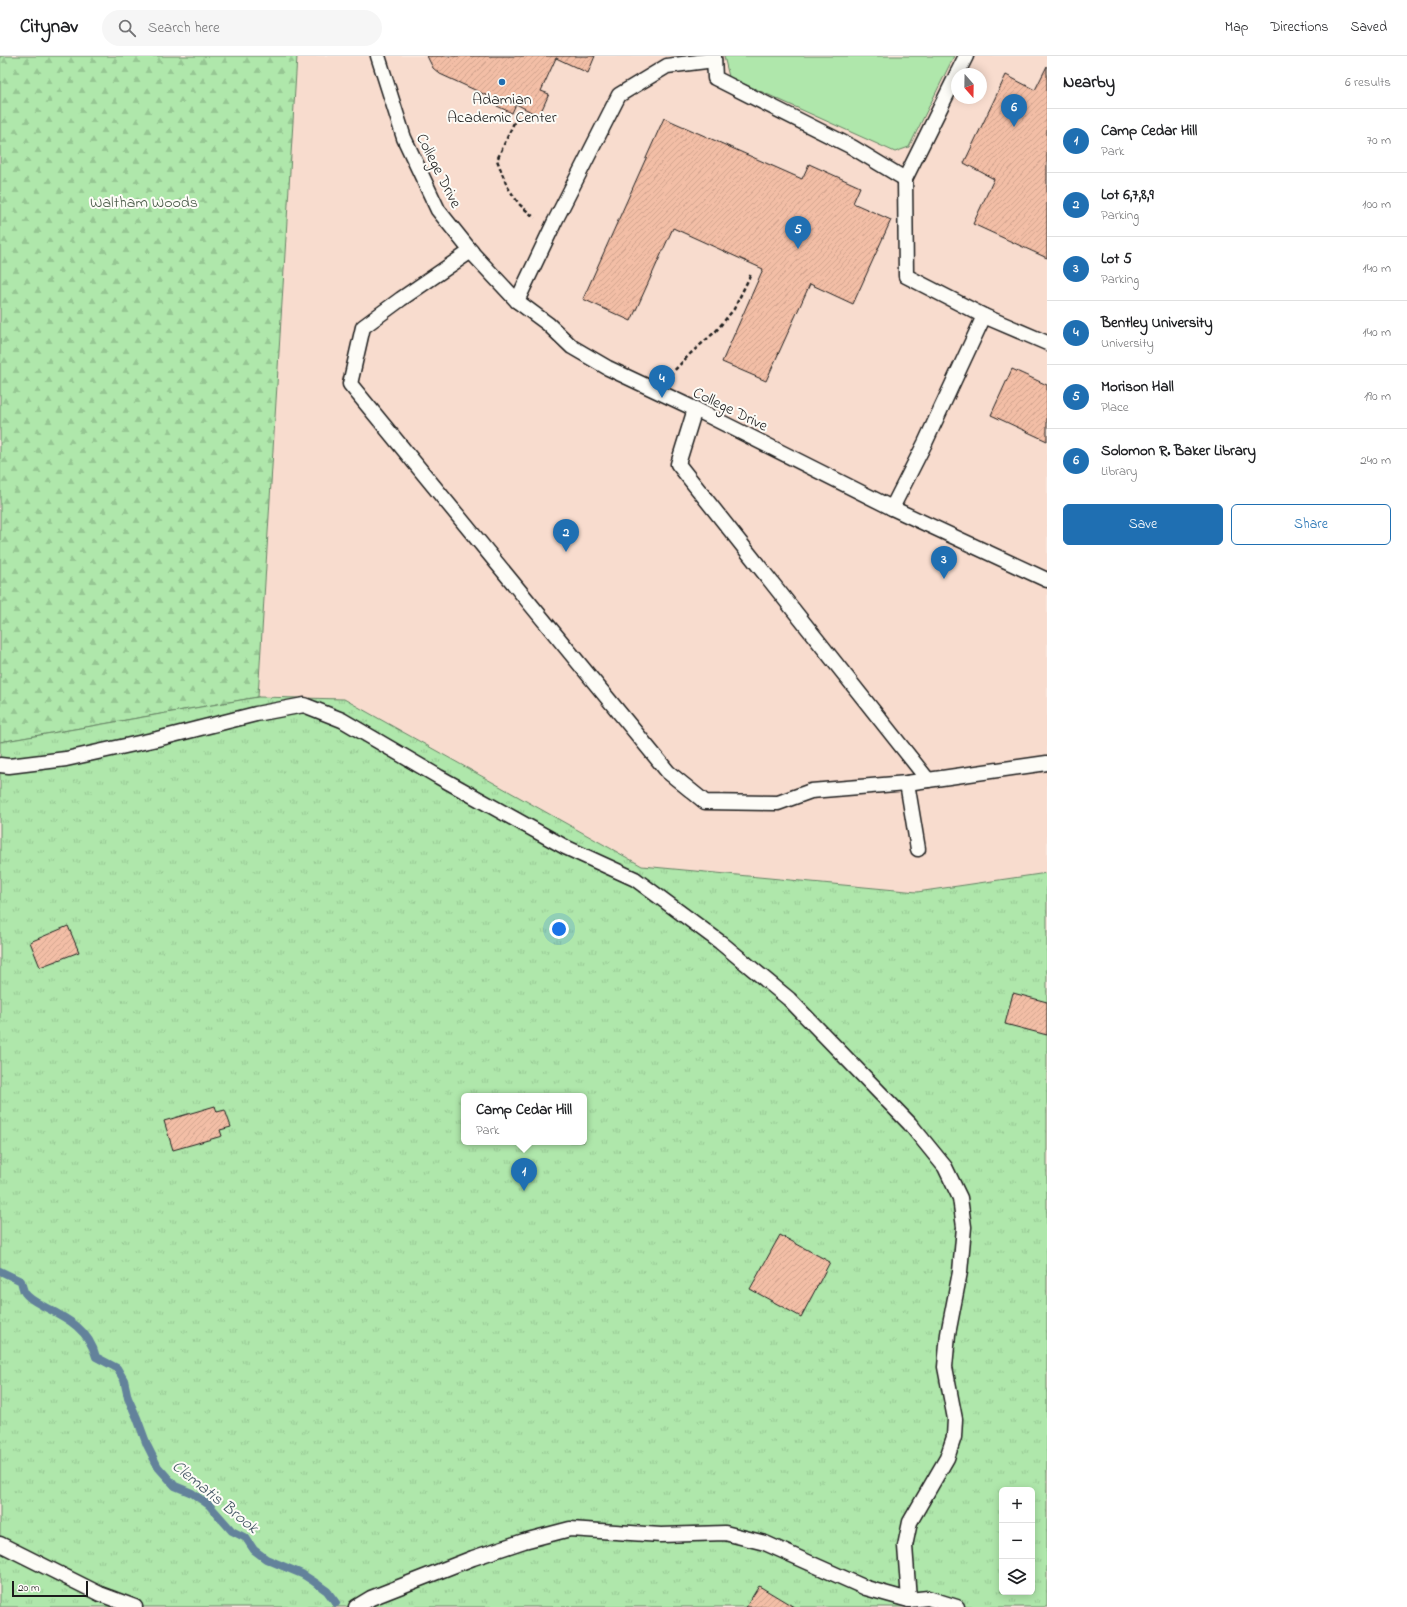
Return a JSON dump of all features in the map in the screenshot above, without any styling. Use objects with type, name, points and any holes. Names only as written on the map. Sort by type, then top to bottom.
[{"type":"lane","name":"College Drive","points":[[378,56],[404,138],[438,210],[471,251],[518,301],[548,324],[572,347],[608,368],[695,409],[892,508],[1047,580]]},
{"type":"lane","points":[[960,68],[966,56]]},
{"type":"lane","points":[[518,301],[550,231],[619,95],[667,66],[714,58],[715,78],[852,147],[905,179]]},
{"type":"lane","points":[[951,86],[905,179],[906,276],[984,316],[1047,343]]},
{"type":"lane","points":[[471,251],[363,327],[350,384],[668,772],[705,802],[778,803],[811,791],[907,783],[1047,763]]},
{"type":"lane","points":[[892,508],[925,443],[984,316]]},
{"type":"lane","points":[[695,409],[678,464],[928,780]]},
{"type":"lane","points":[[0,765],[9,766],[66,759],[157,739],[256,714],[304,705],[342,720],[439,777],[565,847],[635,880],[720,942],[788,999],[910,1124],[945,1167],[960,1198],[964,1227],[960,1272],[948,1334],[945,1367],[955,1419],[954,1437],[947,1458],[910,1522],[905,1546],[909,1600]]},
{"type":"lane","points":[[907,783],[918,849]]},
{"type":"lane","points":[[356,1607],[371,1598],[473,1558],[524,1540],[570,1529],[661,1535],[725,1533],[765,1543],[866,1588],[909,1600],[928,1598],[957,1607]]},
{"type":"lane","points":[[0,1544],[100,1594],[135,1607]]},
{"type":"path","points":[[517,116],[497,160],[507,186],[519,204],[550,231]]},
{"type":"path","points":[[656,390],[691,353],[716,330],[734,309],[751,274]]},
{"type":"shaded area","points":[[297,56],[1047,56],[1047,873],[917,892],[642,866],[344,699],[258,697]]},
{"type":"green space","name":"Waltham Woods","points":[[0,56],[297,56],[258,697],[0,742]]},
{"type":"green space","points":[[724,56],[954,56],[909,147],[895,152],[729,77]]},
{"type":"green space","points":[[258,697],[344,699],[642,866],[917,892],[1047,873],[1047,1607],[0,1607],[0,742]]},
{"type":"building","name":"Adamian Academic Center","points":[[427,56],[595,56],[588,73],[556,58],[541,91],[549,94],[539,116],[516,104],[512,113],[497,106],[499,101],[440,74],[433,68]]},
{"type":"building","points":[[1047,66],[1047,258],[973,224],[994,179],[964,163],[1006,75],[1035,90]]},
{"type":"building","points":[[664,118],[802,179],[809,164],[860,187],[853,203],[891,220],[853,304],[810,284],[766,381],[722,362],[763,269],[673,228],[631,321],[583,299]]},
{"type":"building","points":[[1012,369],[1047,385],[1047,441],[991,415]]},
{"type":"building","points":[[68,926],[79,952],[40,967],[30,942]]},
{"type":"building","points":[[1013,993],[1047,1002],[1047,1035],[1005,1024]]},
{"type":"building","points":[[215,1106],[217,1112],[225,1110],[231,1127],[220,1130],[222,1136],[173,1150],[164,1121]]},
{"type":"building","points":[[780,1235],[830,1262],[801,1317],[750,1289]]},
{"type":"building","points":[[759,1586],[794,1607],[746,1607]]},
{"type":"waterway","name":"Clematis Brook","points":[[0,1271],[21,1281],[24,1292],[37,1303],[77,1326],[88,1339],[96,1357],[117,1368],[124,1380],[128,1398],[147,1445],[158,1467],[175,1486],[192,1493],[209,1505],[232,1531],[246,1538],[254,1550],[266,1559],[302,1574],[327,1591],[336,1603]]},
{"type":"place","name":"Adamian Academic Center","points":[[502,82]]},
{"type":"place","name":"Solomon R. Baker Library","points":[[1014,127]]},
{"type":"place","name":"Morison Hall","points":[[798,249]]},
{"type":"place","name":"Bentley University","points":[[662,398]]},
{"type":"place","name":"Lot 6,7,8,9","points":[[566,552]]},
{"type":"place","name":"Lot 5","points":[[944,579]]},
{"type":"place","name":"Camp Cedar Hill","points":[[524,1191]]}]
